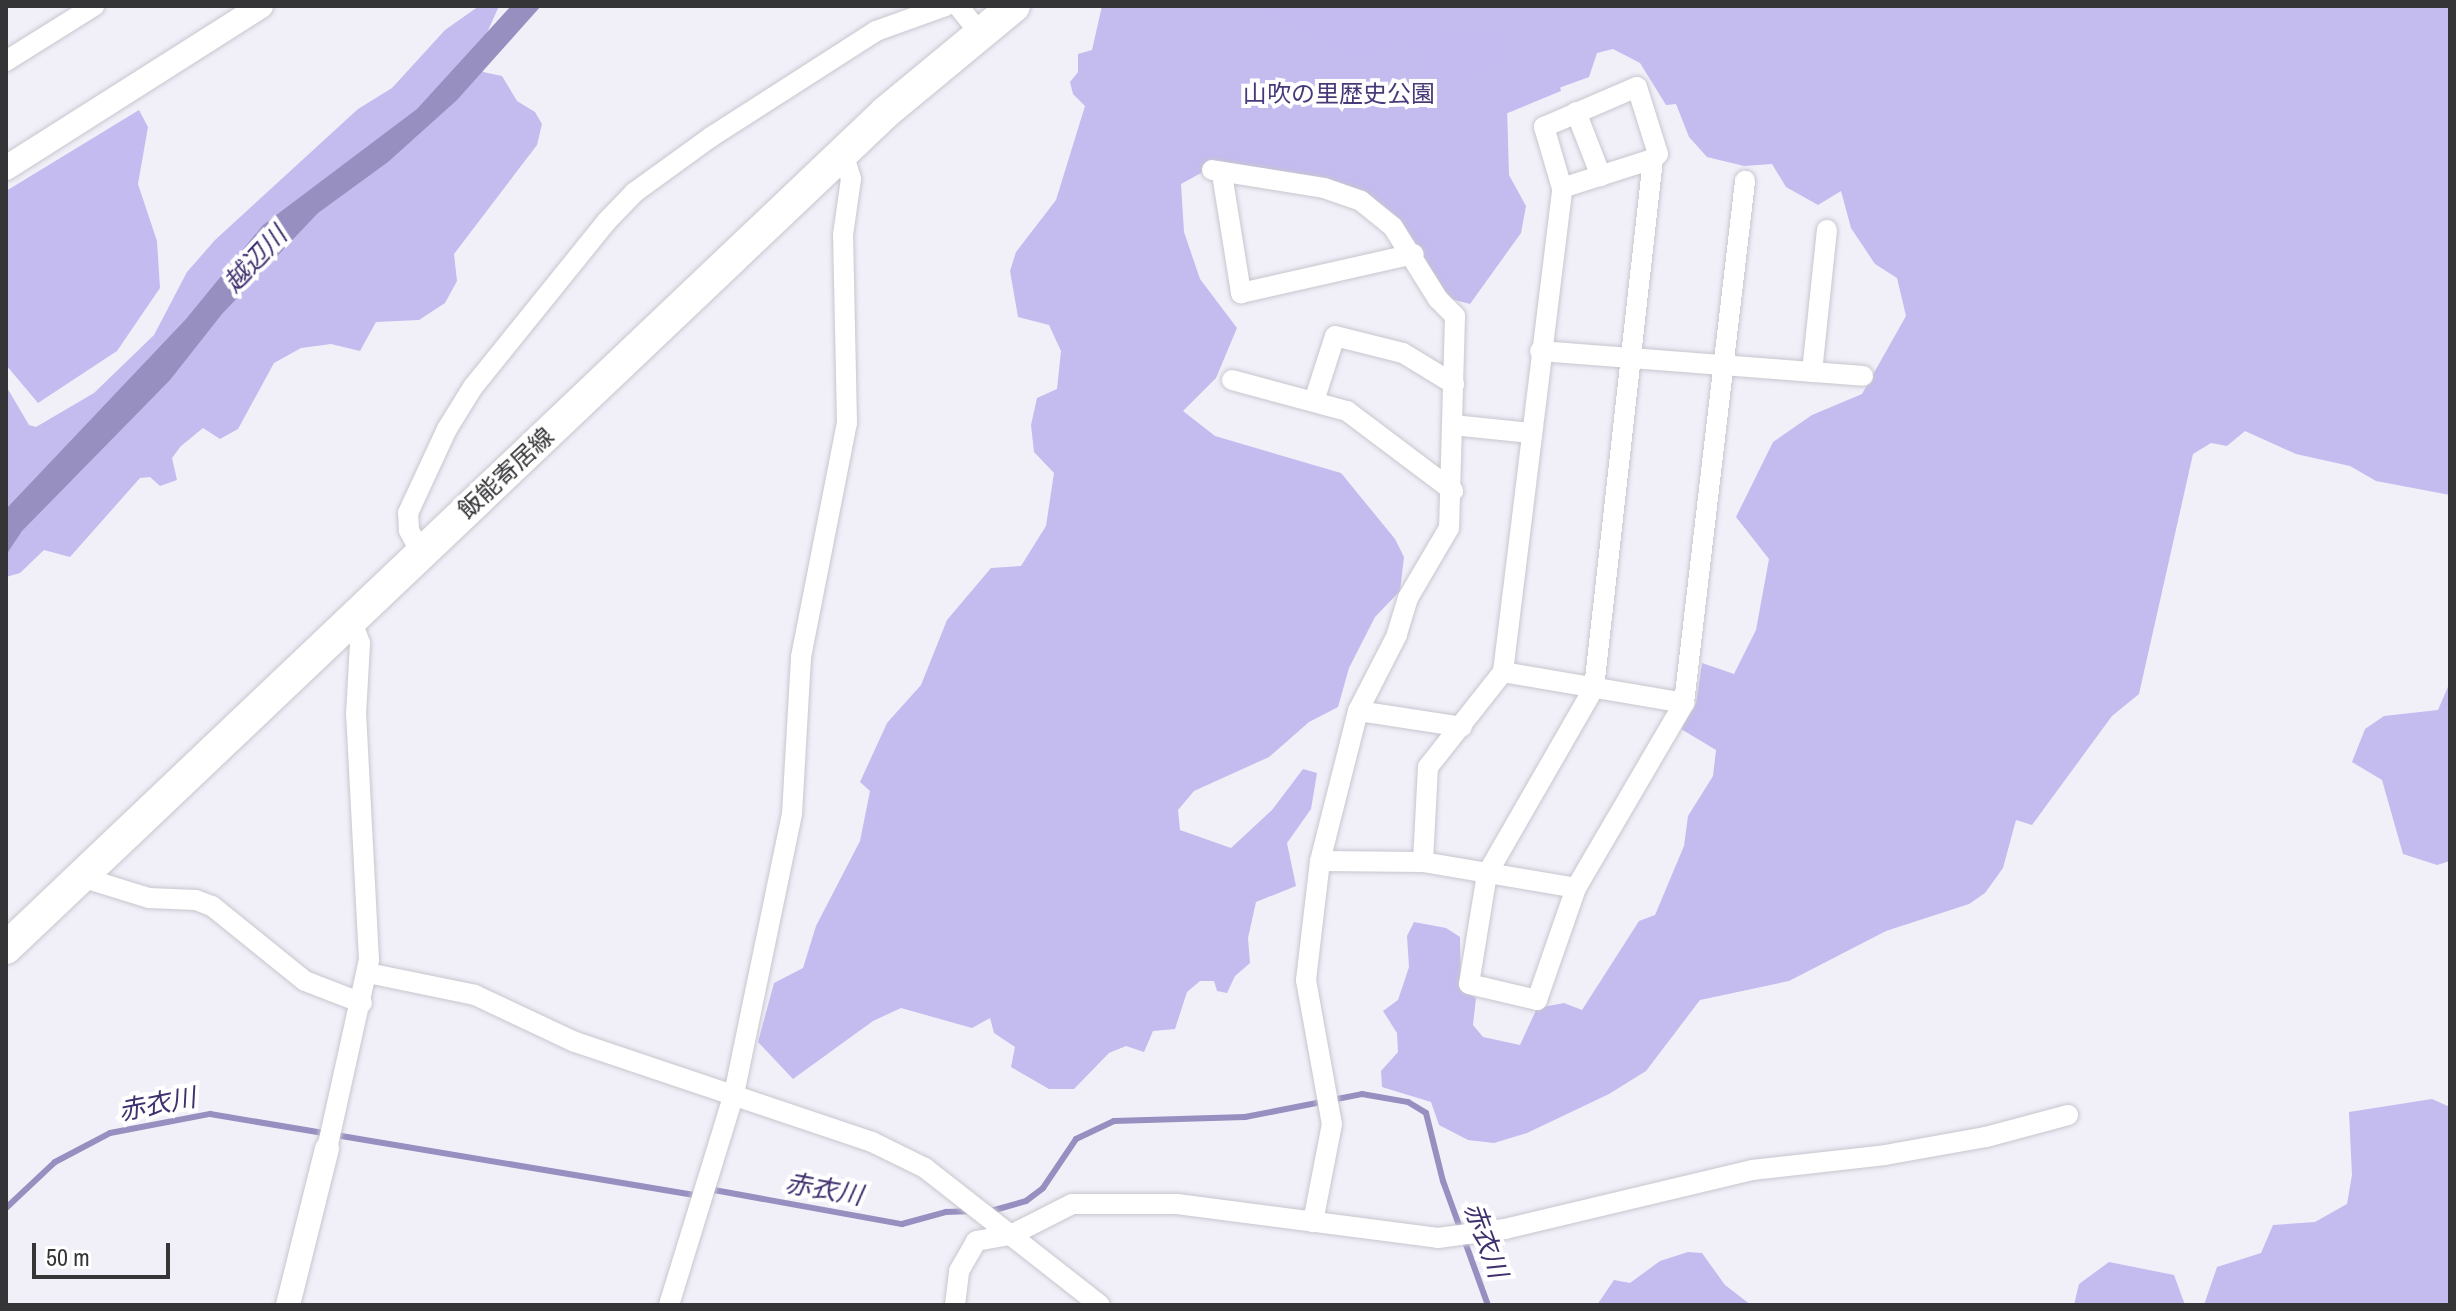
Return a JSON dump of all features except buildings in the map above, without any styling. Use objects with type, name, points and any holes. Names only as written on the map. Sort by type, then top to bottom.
[{"type":"main road","name":"飯能寄居線","points":[[6,948],[843,153],[979,32],[1014,6]]},
{"type":"street","points":[[6,61],[94,6]]},
{"type":"street","points":[[421,553],[409,530],[408,513],[447,429],[473,387],[606,222],[635,192],[711,137],[876,31],[946,6]]},
{"type":"street","points":[[958,6],[979,32]]},
{"type":"street","points":[[6,168],[259,7]]},
{"type":"street","points":[[1423,862],[1428,767],[1503,672],[1562,188],[1544,127],[1637,87],[1658,154],[1653,159],[1562,188]]},
{"type":"street","points":[[1576,112],[1601,176]]},
{"type":"street","points":[[669,1305],[734,1094],[792,814],[801,657],[847,423],[843,235],[851,179],[843,153]]},
{"type":"street","points":[[1653,159],[1594,688],[1487,874],[1469,984],[1537,1000],[1576,888],[1684,703],[1745,181]]},
{"type":"street","points":[[1313,1222],[1332,1124],[1306,980],[1320,861],[1358,711],[1397,635],[1408,598],[1449,528],[1453,491],[1455,316],[1438,299],[1414,254],[1361,201],[1324,188],[1217,172],[1241,293],[1414,254]]},
{"type":"street","points":[[1812,372],[1827,230]]},
{"type":"street","points":[[1314,401],[1335,336],[1403,353],[1454,384]]},
{"type":"street","points":[[1540,351],[1863,376]]},
{"type":"street","points":[[1232,380],[1347,411],[1453,491]]},
{"type":"street","points":[[1453,425],[1531,433]]},
{"type":"street","points":[[288,1305],[368,973],[365,821],[356,715],[360,643],[351,620]]},
{"type":"street","points":[[1503,672],[1684,703]]},
{"type":"street","points":[[1358,711],[1462,727]]},
{"type":"street","points":[[1320,861],[1423,862],[1576,888]]},
{"type":"street","points":[[81,877],[149,898],[196,900],[212,906],[305,981],[362,1003]]},
{"type":"street","points":[[368,973],[464,991],[575,1042],[872,1142],[925,1168],[1100,1305]]},
{"type":"street","points":[[955,1305],[966,1252],[976,1241],[1011,1235],[1061,1208],[1100,1201],[1177,1204],[1418,1240],[1482,1233],[1752,1170],[1885,1155],[2068,1115]]},
{"type":"green space","points":[[479,6],[499,6],[482,44],[483,72],[502,76],[517,101],[535,112],[542,124],[537,145],[454,254],[457,281],[445,303],[419,320],[376,322],[360,351],[331,344],[301,348],[274,363],[238,429],[220,439],[203,428],[181,446],[172,458],[177,480],[160,486],[150,477],[140,478],[70,557],[44,550],[20,573],[6,577],[6,386],[29,425],[36,427],[94,393],[154,335],[187,272],[215,240],[358,109],[392,88],[445,30]]},
{"type":"green space","points":[[1102,6],[1255,6],[1348,55],[1378,57],[1390,39],[1399,36],[1412,41],[1434,76],[1457,86],[1490,71],[1502,55],[1499,34],[1467,27],[1454,36],[1443,27],[1438,6],[2450,6],[2450,495],[2376,481],[2350,466],[2296,454],[2245,431],[2227,446],[2211,443],[2193,454],[2139,694],[2112,716],[2032,825],[2016,820],[2003,868],[1985,893],[1969,904],[1886,931],[1789,981],[1700,1000],[1646,1071],[1609,1094],[1527,1133],[1494,1143],[1468,1140],[1439,1125],[1431,1102],[1382,1087],[1381,1071],[1398,1052],[1397,1033],[1383,1011],[1398,1000],[1409,967],[1407,936],[1414,922],[1446,928],[1460,937],[1461,990],[1476,998],[1473,1025],[1483,1037],[1520,1045],[1537,1008],[1564,1003],[1582,1010],[1639,921],[1655,915],[1684,846],[1688,816],[1713,776],[1716,750],[1681,729],[1696,703],[1702,663],[1734,674],[1756,630],[1769,559],[1736,517],[1773,442],[1812,415],[1862,394],[1906,316],[1897,278],[1875,264],[1851,228],[1841,191],[1818,205],[1786,187],[1772,164],[1744,166],[1707,157],[1689,137],[1676,104],[1666,105],[1640,63],[1613,49],[1597,53],[1589,77],[1507,107],[1509,175],[1526,206],[1521,233],[1470,304],[1447,298],[1384,200],[1359,187],[1312,176],[1221,162],[1181,184],[1184,232],[1200,279],[1237,328],[1216,378],[1183,411],[1215,436],[1341,473],[1395,539],[1404,557],[1400,591],[1375,617],[1349,668],[1338,707],[1309,722],[1269,757],[1194,791],[1178,810],[1180,830],[1231,848],[1272,810],[1303,769],[1317,773],[1311,809],[1287,843],[1296,886],[1256,902],[1248,938],[1250,963],[1235,976],[1227,993],[1217,991],[1214,981],[1200,981],[1187,992],[1175,1029],[1153,1031],[1144,1052],[1126,1046],[1109,1053],[1074,1089],[1049,1089],[1011,1067],[1015,1047],[994,1033],[990,1018],[972,1028],[901,1008],[873,1021],[793,1079],[758,1042],[774,983],[803,968],[816,926],[860,841],[870,791],[860,782],[887,723],[921,685],[947,620],[991,568],[1021,566],[1046,526],[1054,473],[1034,452],[1031,425],[1037,398],[1057,389],[1061,351],[1049,325],[1018,317],[1010,271],[1016,252],[1056,200],[1085,106],[1073,94],[1070,82],[1078,72],[1078,54],[1092,50]]},
{"type":"green space","name":"山吹の里歴史公園","points":[[1221,6],[1541,6],[1561,91],[1503,115],[1448,176],[1394,218],[1294,171]]},
{"type":"green space","points":[[139,110],[148,127],[138,184],[157,241],[160,288],[117,351],[38,403],[6,365],[6,191]]},
{"type":"green space","points":[[2450,682],[2450,861],[2437,865],[2403,854],[2382,780],[2352,762],[2365,729],[2384,716],[2438,710]]},
{"type":"green space","points":[[2432,1099],[2450,1107],[2450,1305],[2204,1305],[2217,1267],[2261,1253],[2273,1225],[2315,1222],[2347,1204],[2352,1175],[2349,1112]]},
{"type":"green space","points":[[1688,1252],[1702,1253],[1725,1285],[1751,1305],[1597,1305],[1614,1280],[1630,1283],[1660,1261]]},
{"type":"green space","points":[[2109,1262],[2174,1275],[2185,1305],[2074,1305],[2079,1284]]},
{"type":"water","name":"越辺川","points":[[511,6],[541,6],[457,100],[388,162],[318,213],[222,314],[170,380],[22,531],[6,555],[6,509],[186,319],[263,225],[417,109]]},
{"type":"waterway","name":"赤衣川","points":[[991,1211],[1026,1201],[1043,1188],[1076,1139],[1114,1121],[1245,1117],[1362,1094],[1408,1102],[1426,1113],[1443,1181],[1488,1305]]},
{"type":"waterway","name":"赤衣川","points":[[6,1208],[55,1162],[110,1133],[210,1114],[700,1196]]},
{"type":"waterway","name":"赤衣川","points":[[710,1194],[714,1190],[902,1224],[946,1212],[972,1211]]}]
